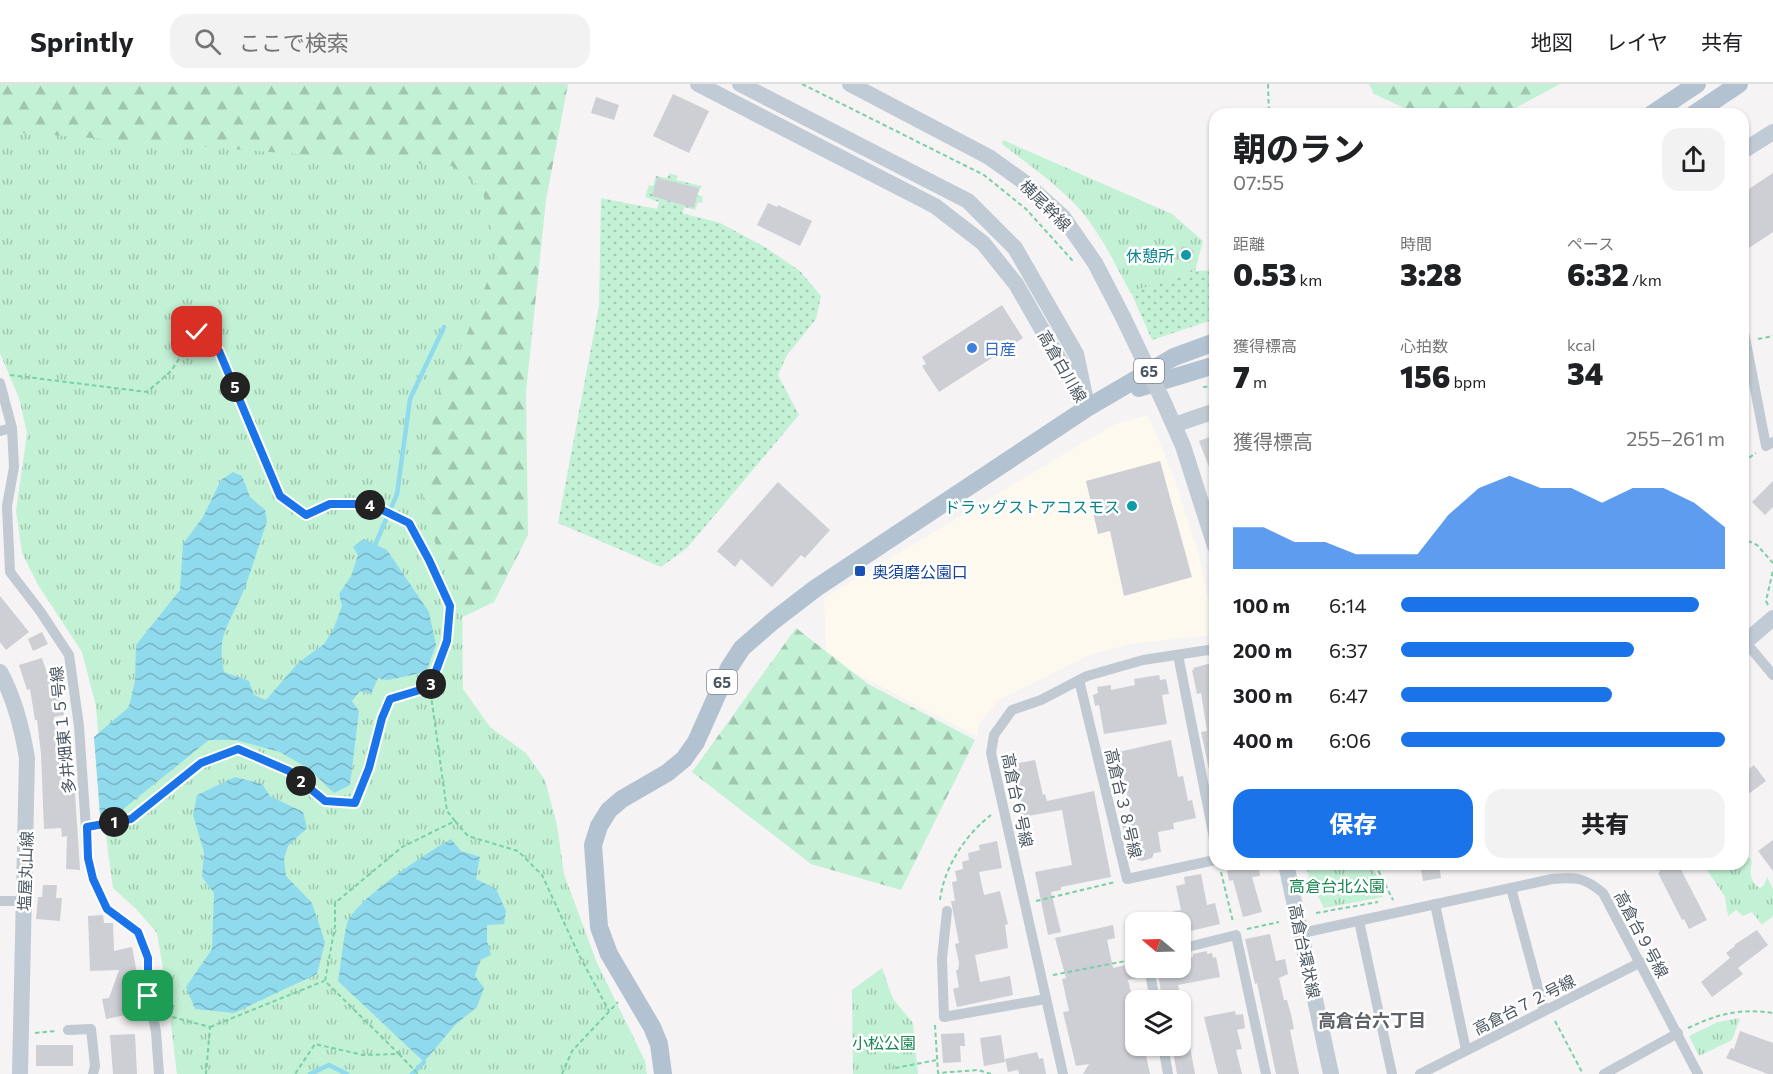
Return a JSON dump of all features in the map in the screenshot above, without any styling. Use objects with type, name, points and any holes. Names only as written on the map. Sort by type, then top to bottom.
[{"type":"main road","points":[[1661,108],[1697,84]]},
{"type":"main road","points":[[1703,108],[1738,84]]},
{"type":"main road","name":"65","points":[[663,1074],[659,1044],[652,1027],[609,954],[599,927],[593,845],[599,826],[609,810],[622,799],[667,773],[684,759],[696,742],[729,668],[742,648],[773,621],[816,588],[1087,408],[1174,357],[1209,344]]},
{"type":"main road","name":"65","points":[[1087,408],[1209,366]]},
{"type":"street","name":"高倉白川線","points":[[698,84],[935,206],[983,243],[1016,284],[1087,408]]},
{"type":"street","name":"高倉白川線","points":[[740,84],[968,201],[1015,248],[1076,354],[1087,408]]},
{"type":"street","name":"横尾幹線","points":[[850,84],[989,157],[1024,182],[1063,217],[1095,263],[1174,425]]},
{"type":"street","points":[[1749,147],[1773,132]]},
{"type":"street","points":[[1749,353],[1770,444]]},
{"type":"street","name":"多井畑東１５号線","points":[[0,382],[12,428],[14,467],[5,539],[10,572],[40,611],[69,655],[79,726],[88,858],[93,879],[107,909],[138,932],[148,958],[148,996],[156,1032],[159,1074]]},
{"type":"street","points":[[1209,413],[1174,425],[1209,523]]},
{"type":"street","points":[[0,431],[12,428]]},
{"type":"street","points":[[1749,637],[1773,618]]},
{"type":"street","points":[[1749,647],[1773,675]]},
{"type":"street","name":"高倉台６号線","points":[[1063,1074],[991,753],[994,735],[1012,710],[1041,700],[1087,676],[1143,660],[1209,650]]},
{"type":"street","points":[[1178,654],[1209,812]]},
{"type":"street","name":"塩屋丸山線","points":[[0,672],[12,697],[27,758],[20,1074]]},
{"type":"street","name":"高倉台３８号線","points":[[1079,680],[1126,879],[1209,861]]},
{"type":"street","name":"高倉台環状線","points":[[1287,870],[1331,1074]]},
{"type":"street","name":"高倉台９号線","points":[[1302,933],[1552,879],[1574,877],[1588,881],[1603,892],[1698,1074]]},
{"type":"street","points":[[1511,888],[1546,1009]]},
{"type":"street","points":[[0,901],[24,901]]},
{"type":"street","points":[[1435,904],[1466,1050]]},
{"type":"street","points":[[947,911],[942,959],[944,1017],[1047,999]]},
{"type":"street","points":[[1359,921],[1392,1074]]},
{"type":"street","points":[[1191,946],[1236,935],[1266,1074]]},
{"type":"street","name":"高倉台７２号線","points":[[1420,1074],[1641,962]]},
{"type":"street","points":[[68,1030],[91,1029],[95,1066],[93,1074]]},
{"type":"street","points":[[1604,1074],[1678,1033]]},
{"type":"street","points":[[1165,1056],[1168,1074]]},
{"type":"path","points":[[1269,84],[1269,108]]},
{"type":"path","points":[[0,374],[147,392],[171,371],[197,332],[219,351],[280,496],[306,515],[330,504],[370,504],[409,523],[450,606],[447,641],[430,687],[447,811],[468,836],[518,851],[542,875],[579,955],[609,1011]]},
{"type":"path","points":[[1749,458],[1770,444]]},
{"type":"path","points":[[1749,541],[1757,544],[1773,563]]},
{"type":"path","points":[[1766,601],[1773,570]]},
{"type":"path","points":[[87,827],[131,819],[201,763],[238,749],[289,771],[325,801],[355,803],[369,768],[382,718],[390,699],[430,687]]},
{"type":"path","points":[[325,981],[335,926],[335,903],[402,847],[455,821]]},
{"type":"path","points":[[1220,870],[1236,935],[1245,930],[1279,922]]},
{"type":"path","points":[[1378,870],[1392,900]]},
{"type":"path","points":[[1025,904],[1126,879]]},
{"type":"path","points":[[1041,977],[1125,961]]},
{"type":"path","points":[[152,1012],[210,1027],[325,981]]},
{"type":"path","points":[[325,981],[418,1074]]},
{"type":"path","points":[[561,1074],[572,1051],[630,991]]},
{"type":"path","points":[[1546,1009],[1583,1074]]},
{"type":"path","points":[[1678,1033],[1712,1017],[1750,1010],[1773,1013]]},
{"type":"path","points":[[206,1074],[210,1027]]},
{"type":"path","points":[[32,1033],[68,1030]]},
{"type":"path","points":[[295,1074],[315,1044],[363,1055],[399,1054]]},
{"type":"path","points":[[895,1068],[937,1060]]},
{"type":"shaded area","points":[[1148,415],[1173,474],[1198,552],[1209,602],[1209,635],[1131,644],[1089,655],[997,701],[979,724],[977,736],[826,658],[824,598],[1118,423]]},
{"type":"green space","points":[[0,84],[568,84],[546,200],[526,392],[528,535],[494,602],[448,624],[131,381],[0,226]]},
{"type":"green space","points":[[1369,84],[1560,84],[1515,108],[1404,108],[1374,94]]},
{"type":"green space","points":[[0,131],[452,166],[482,188],[497,256],[465,339],[434,404],[429,469],[421,510],[462,595],[463,689],[490,727],[526,753],[545,780],[557,825],[564,874],[597,963],[645,1061],[647,1074],[177,1074],[157,933],[113,888],[107,844],[96,706],[82,652],[38,585],[22,553],[16,511],[27,433],[19,398],[0,353]]},
{"type":"green space","points":[[1003,140],[1172,214],[1203,241],[1195,271],[1130,292],[1103,241],[1083,213],[1054,185],[1002,144]]},
{"type":"green space","points":[[670,173],[678,176],[676,180],[702,186],[697,195],[703,197],[702,203],[698,202],[695,210],[685,207],[682,213],[720,223],[765,247],[800,271],[821,296],[816,319],[787,355],[778,375],[799,415],[687,548],[661,567],[558,523],[599,306],[601,198],[657,209],[659,202],[645,197],[649,185],[653,186],[656,176],[667,178]]},
{"type":"green space","points":[[1115,264],[1170,279],[1195,271],[1209,270],[1209,321],[1152,340],[1129,288]]},
{"type":"green space","points":[[796,628],[868,684],[975,740],[901,890],[811,864],[692,772]]},
{"type":"green space","points":[[1749,858],[1752,861],[1751,873],[1754,883],[1760,888],[1767,877],[1773,889],[1773,916],[1762,925],[1752,912],[1743,916],[1736,910],[1728,916],[1725,897],[1707,870],[1749,870]]},
{"type":"green space","name":"高倉台北公園","points":[[1307,870],[1374,870],[1384,892],[1383,897],[1324,908]]},
{"type":"green space","name":"小松公園","points":[[882,968],[893,999],[913,1023],[918,1074],[853,1074],[852,990]]},
{"type":"green space","points":[[1740,1018],[1732,1040],[1699,1056],[1689,1036],[1718,1022]]},
{"type":"water","points":[[233,472],[242,476],[250,497],[265,510],[267,521],[246,583],[223,638],[224,672],[249,681],[254,695],[266,700],[298,663],[324,644],[333,630],[342,606],[339,594],[351,576],[358,555],[353,547],[364,539],[387,550],[429,612],[436,645],[426,672],[388,680],[378,678],[371,694],[360,691],[352,701],[359,711],[350,785],[334,793],[309,769],[280,752],[236,740],[209,740],[117,814],[100,815],[94,737],[129,707],[135,681],[136,645],[180,590],[183,544],[203,517],[221,480]]},
{"type":"water","points":[[235,777],[262,784],[270,796],[303,812],[307,828],[288,846],[284,859],[286,876],[312,903],[325,942],[317,974],[234,1013],[195,1009],[186,987],[212,949],[214,893],[202,877],[204,852],[193,815],[197,795]]},
{"type":"water","points":[[451,839],[461,851],[480,857],[476,879],[496,889],[506,911],[504,924],[487,925],[487,941],[491,955],[480,960],[475,976],[484,988],[477,1007],[455,1025],[424,1062],[338,981],[347,925],[355,911],[395,876]]},
{"type":"building","points":[[673,94],[709,111],[689,153],[653,136]]},
{"type":"building","points":[[596,97],[619,105],[614,120],[591,113]]},
{"type":"building","points":[[1773,173],[1773,232],[1749,248],[1749,189]]},
{"type":"building","points":[[657,178],[699,188],[694,208],[652,196]]},
{"type":"building","points":[[768,203],[777,207],[778,205],[812,221],[800,246],[757,225]]},
{"type":"building","name":"休憩所","points":[[1182,246],[1194,251],[1190,263],[1178,258]]},
{"type":"building","name":"日産","points":[[1002,305],[1023,338],[939,392],[922,366],[926,364],[922,357]]},
{"type":"building","points":[[1209,437],[1209,467],[1199,441]]},
{"type":"building","name":"ドラッグストアコスモス","points":[[1160,461],[1192,577],[1124,596],[1110,531],[1098,534],[1086,481]]},
{"type":"building","points":[[1773,481],[1773,507],[1765,515],[1752,502]]},
{"type":"building","points":[[778,482],[830,530],[805,558],[801,555],[772,587],[741,559],[735,567],[717,551]]},
{"type":"building","points":[[0,596],[29,632],[6,650],[0,642]]},
{"type":"building","points":[[42,632],[48,644],[33,651],[28,639]]},
{"type":"building","points":[[42,658],[56,698],[61,698],[64,715],[54,717],[61,771],[65,771],[67,793],[75,793],[80,870],[66,869],[67,836],[62,837],[61,828],[44,829],[41,754],[37,720],[35,720],[30,689],[27,690],[19,665]]},
{"type":"building","points":[[1209,664],[1209,769],[1201,732],[1207,731],[1201,693],[1197,694],[1193,668]]},
{"type":"building","points":[[1159,675],[1160,680],[1166,679],[1169,694],[1162,695],[1167,724],[1104,734],[1099,705],[1095,706],[1093,695],[1098,693],[1097,687],[1111,685],[1111,690],[1135,685],[1134,679]]},
{"type":"building","points":[[1171,740],[1178,777],[1183,776],[1188,801],[1192,800],[1196,818],[1173,823],[1174,829],[1158,832],[1161,852],[1154,853],[1152,858],[1142,861],[1130,858],[1122,824],[1132,823],[1123,771],[1113,773],[1110,754]]},
{"type":"building","points":[[1035,760],[1043,795],[1045,794],[1047,801],[1094,791],[1111,877],[1061,887],[1061,890],[1051,892],[1061,932],[1048,935],[1035,872],[1072,865],[1062,810],[1022,817],[1013,764]]},
{"type":"building","points":[[1754,765],[1766,781],[1749,794],[1749,769]]},
{"type":"building","points":[[1773,840],[1773,871],[1758,851]]},
{"type":"building","points":[[997,841],[1002,868],[979,872],[984,895],[1000,891],[1008,924],[1005,925],[1008,948],[975,955],[980,982],[1010,976],[1013,995],[957,1007],[953,989],[959,987],[956,970],[958,970],[959,963],[955,944],[959,943],[951,901],[955,901],[952,882],[957,881],[955,871],[963,869],[962,862],[969,860],[968,853],[980,850],[979,845]]},
{"type":"building","points":[[1227,870],[1259,870],[1260,876],[1252,877],[1262,912],[1243,917],[1233,880],[1229,881]]},
{"type":"building","points":[[1421,870],[1440,870],[1441,878],[1423,881]]},
{"type":"building","points":[[1659,870],[1681,870],[1707,920],[1689,929],[1658,873]]},
{"type":"building","points":[[1201,874],[1207,905],[1215,903],[1220,924],[1191,931],[1191,912],[1171,912],[1181,910],[1176,886],[1185,884],[1184,877]]},
{"type":"building","points":[[43,885],[57,885],[56,898],[62,898],[60,921],[36,919],[38,897],[42,897]]},
{"type":"building","points":[[103,915],[104,923],[113,923],[114,951],[132,947],[140,989],[132,991],[136,1013],[106,1019],[102,999],[109,998],[119,970],[90,971],[88,916]]},
{"type":"building","points":[[1113,925],[1115,938],[1107,940],[1113,968],[1125,965],[1125,978],[1138,978],[1128,980],[1130,990],[1125,990],[1125,1056],[1146,1056],[1150,1074],[1083,1074],[1089,1064],[1076,1066],[1063,1012],[1069,1011],[1062,979],[1066,978],[1055,938]]},
{"type":"building","points":[[1757,930],[1768,945],[1738,968],[1743,974],[1712,997],[1701,982],[1730,958],[1726,953],[1734,945]]},
{"type":"building","points":[[1270,934],[1276,961],[1285,959],[1288,974],[1279,978],[1284,1000],[1287,1000],[1291,1014],[1294,1029],[1290,1030],[1299,1074],[1276,1074],[1257,983],[1255,984],[1245,939]]},
{"type":"building","points":[[1207,951],[1207,954],[1212,953],[1213,958],[1216,957],[1220,977],[1178,985],[1179,990],[1161,990],[1159,978],[1191,978],[1193,954]]},
{"type":"building","points":[[1235,1011],[1236,1015],[1243,1014],[1245,1028],[1237,1030],[1242,1049],[1236,1050],[1242,1074],[1218,1074],[1204,1017]]},
{"type":"building","points":[[1740,1031],[1773,1043],[1773,1074],[1726,1058],[1731,1048],[1734,1049]]},
{"type":"building","points":[[964,1033],[965,1046],[960,1046],[961,1062],[943,1063],[941,1034]]},
{"type":"building","points":[[135,1034],[137,1074],[113,1074],[110,1035]]},
{"type":"building","points":[[1001,1035],[1005,1062],[984,1066],[980,1038]]},
{"type":"building","points":[[36,1045],[73,1045],[73,1066],[36,1066]]},
{"type":"building","points":[[1037,1052],[1039,1059],[1043,1058],[1046,1074],[1019,1074],[1018,1070],[1008,1072],[1005,1059]]},
{"type":"building","points":[[1191,1052],[1195,1074],[1177,1074],[1174,1056],[1191,1056]]},
{"type":"waterway","points":[[375,545],[397,494],[410,399],[444,327]]},
{"type":"waterway","points":[[412,1074],[424,1062]]},
{"type":"waterway","points":[[310,1074],[329,1065],[347,1074]]},
{"type":"place","name":"休憩所","points":[[1186,255]]},
{"type":"place","name":"日産","points":[[972,348]]},
{"type":"place","name":"ドラッグストアコスモス","points":[[1132,506]]},
{"type":"place","name":"奥須磨公園口","points":[[860,571]]},
{"type":"district","name":"高倉台六丁目","points":[[1372,1020]]},
{"type":"route","points":[[148,996],[148,958],[138,932],[107,909],[93,879],[88,858],[87,827],[131,819],[201,763],[238,749],[289,771],[325,801],[355,803],[369,768],[382,718],[390,699],[430,687],[447,641],[450,606],[409,523],[370,504],[330,504],[306,515],[280,496],[219,351],[197,332]]}]
